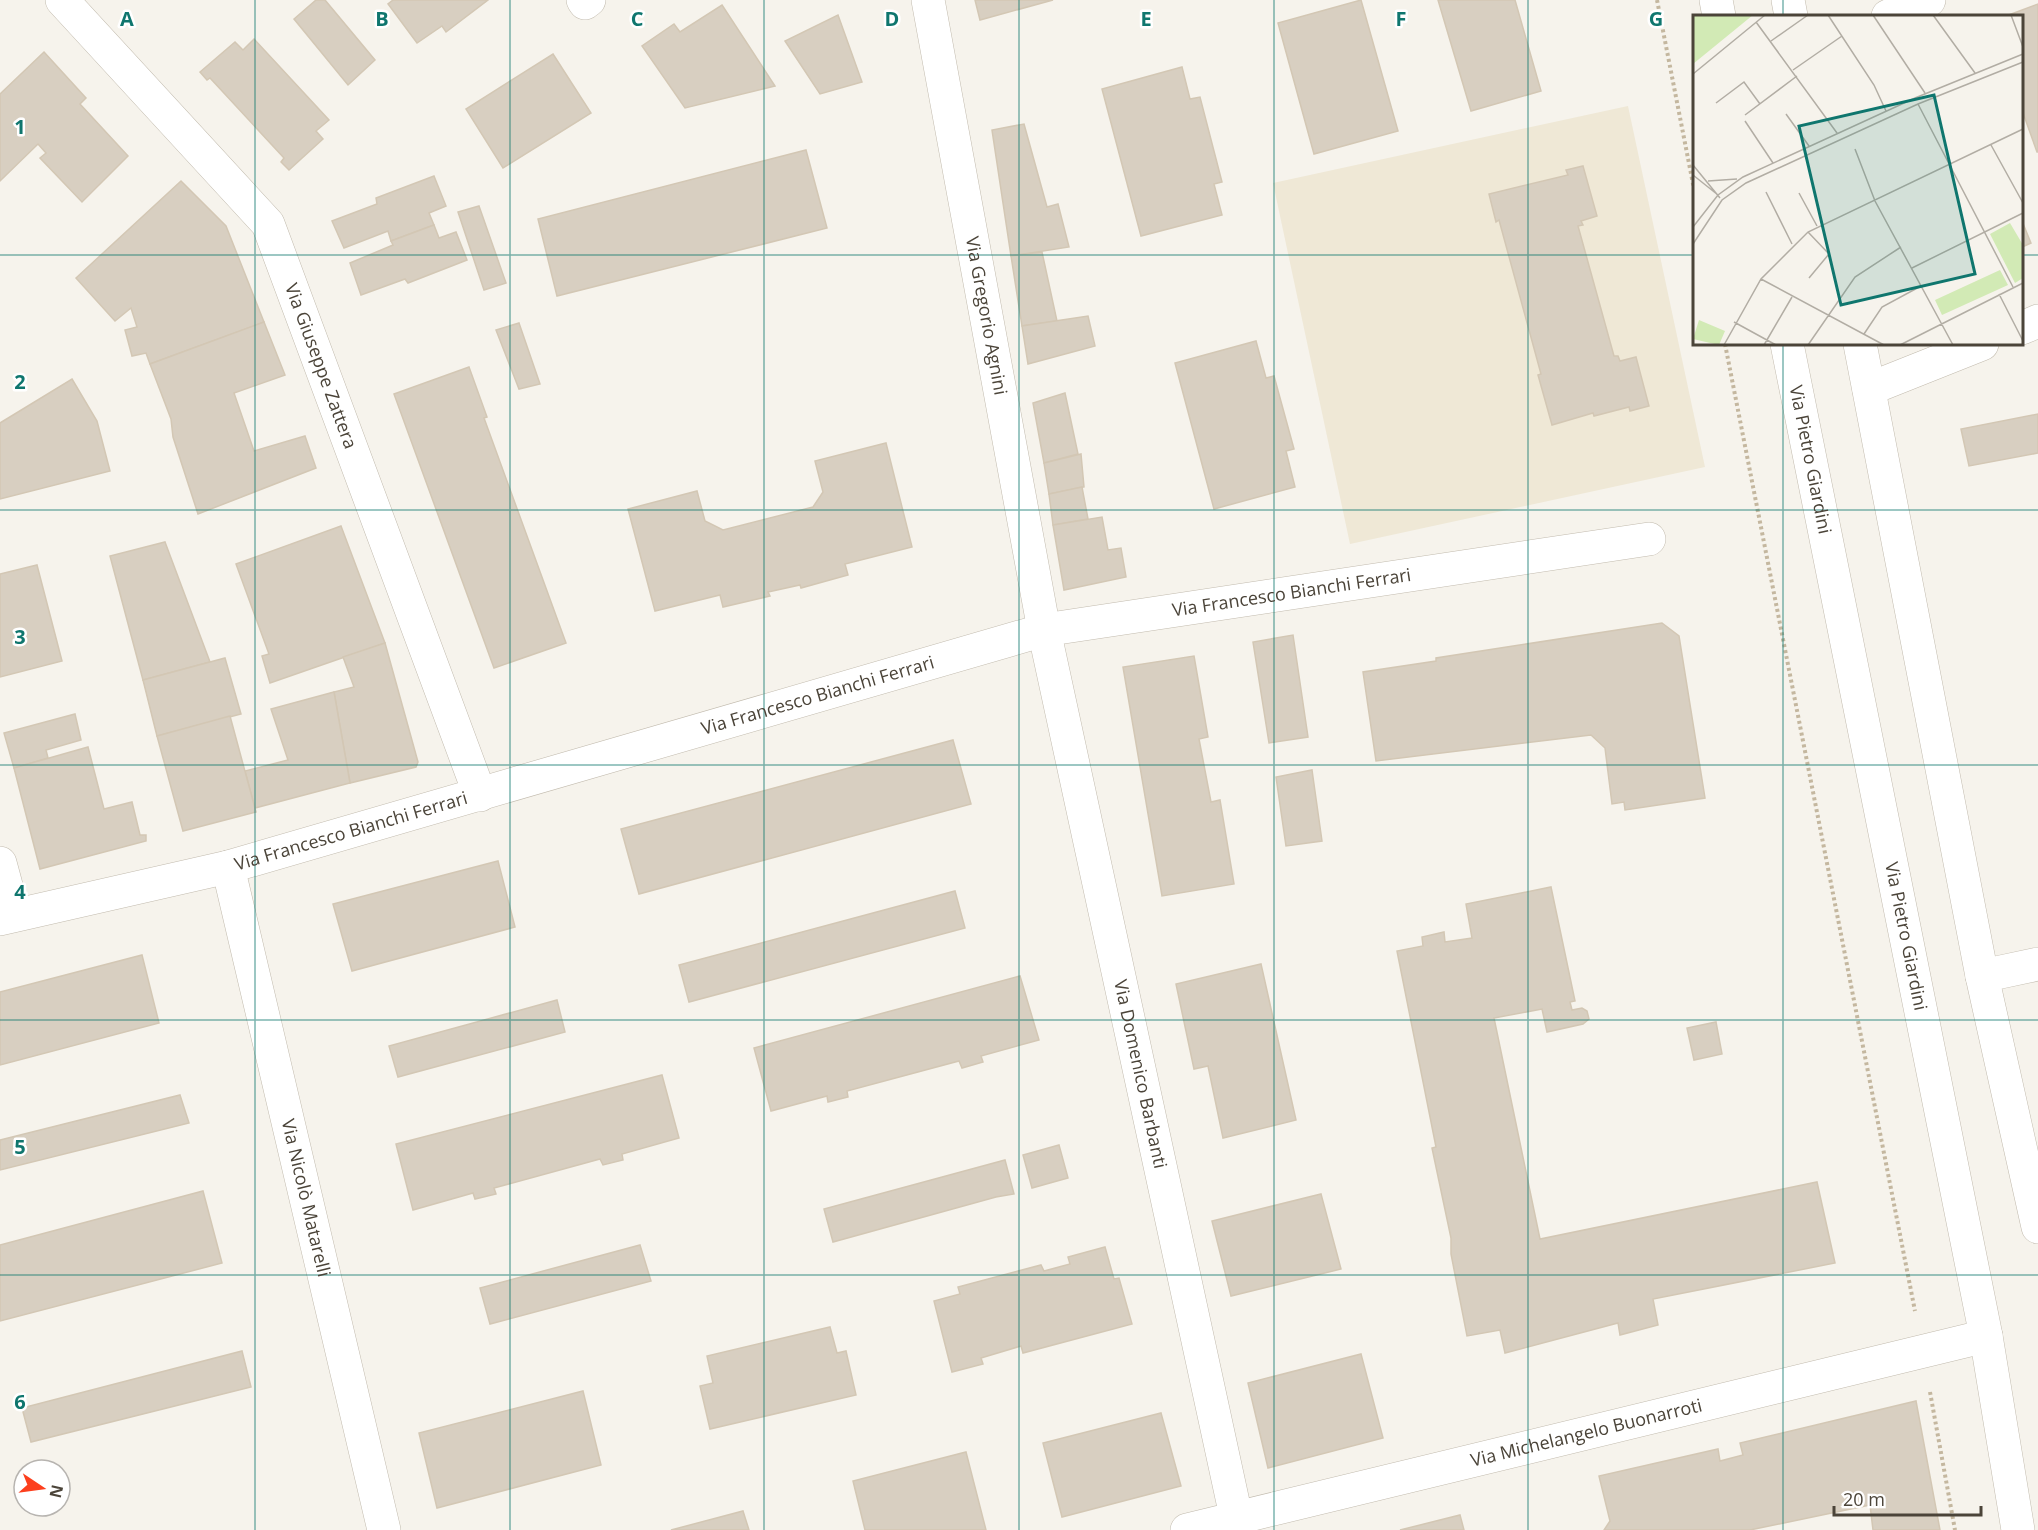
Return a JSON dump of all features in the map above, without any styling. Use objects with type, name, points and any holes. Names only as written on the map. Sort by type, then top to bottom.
[{"type":"street","name":"Via Giuseppe Zattera","points":[[62,0],[268,224],[480,795]]},
{"type":"street","points":[[583,0],[585,3],[590,0]]},
{"type":"street","name":"Via Gregorio Agnini","points":[[928,0],[1044,630]]},
{"type":"street","points":[[1716,0],[1719,15]]},
{"type":"street","points":[[1788,0],[1791,15]]},
{"type":"street","points":[[1891,15],[1929,0]]},
{"type":"street","points":[[2023,328],[2038,321]]},
{"type":"street","name":"Via Pietro Giardini","points":[[1787,345],[1986,1336],[2018,1530]]},
{"type":"street","points":[[1860,345],[1982,976],[2038,1227]]},
{"type":"street","points":[[1869,389],[1979,345]]},
{"type":"street","name":"Via Francesco Bianchi Ferrari","points":[[7,917],[228,867],[1044,630],[1648,539]]},
{"type":"street","name":"Via Domenico Barbanti","points":[[1044,630],[1238,1523]]},
{"type":"street","points":[[0,863],[7,917]]},
{"type":"street","name":"Via Nicolò Matarelli","points":[[228,867],[384,1530]]},
{"type":"street","points":[[1982,976],[2038,964]]},
{"type":"street","name":"Via Michelangelo Buonarroti","points":[[1187,1530],[1238,1523],[1986,1336]]},
{"type":"path","points":[[1658,0],[1693,179]]},
{"type":"path","points":[[1725,345],[1923,1353],[1955,1530]]},
{"type":"shaded area","points":[[1628,106],[1705,467],[1350,544],[1273,183]]},
{"type":"building","points":[[316,0],[325,0],[375,60],[348,85],[294,19]]},
{"type":"building","points":[[393,0],[488,0],[446,32],[442,26],[417,43],[388,4]]},
{"type":"building","points":[[975,0],[1053,0],[980,20]]},
{"type":"building","points":[[1361,0],[1398,131],[1314,154],[1278,23]]},
{"type":"building","points":[[1438,0],[1515,0],[1541,91],[1471,111]]},
{"type":"building","points":[[2038,4],[2038,152],[2023,113],[2023,15],[2009,15]]},
{"type":"building","points":[[722,5],[775,86],[685,108],[642,46],[674,24],[680,32]]},
{"type":"building","points":[[838,15],[862,82],[820,94],[785,41]]},
{"type":"building","points":[[254,39],[329,120],[316,131],[323,139],[289,170],[281,162],[284,158],[210,78],[207,80],[200,72],[235,42],[243,50]]},
{"type":"building","points":[[44,52],[86,98],[80,104],[128,156],[82,202],[40,158],[46,153],[38,144],[0,181],[0,94]]},
{"type":"building","points":[[553,54],[591,113],[503,168],[466,109]]},
{"type":"building","points":[[1182,67],[1190,99],[1200,97],[1222,182],[1214,184],[1222,215],[1141,236],[1102,89]]},
{"type":"building","points":[[1024,124],[1047,207],[1058,204],[1069,247],[1011,256],[992,130]]},
{"type":"building","points":[[806,150],[827,228],[557,296],[538,219]]},
{"type":"building","points":[[1583,166],[1597,216],[1581,221],[1583,225],[1578,226],[1614,356],[1618,356],[1620,361],[1636,357],[1649,406],[1630,411],[1629,407],[1594,416],[1593,413],[1552,425],[1538,375],[1541,374],[1499,220],[1496,222],[1489,194],[1568,175],[1566,170]]},
{"type":"building","points":[[434,176],[446,206],[429,213],[434,225],[391,241],[388,231],[344,248],[332,221],[377,204],[376,198]]},
{"type":"building","points":[[181,181],[226,226],[264,322],[150,364],[146,353],[132,356],[125,330],[137,327],[131,308],[115,321],[76,278]]},
{"type":"building","points":[[479,206],[506,283],[484,290],[458,212]]},
{"type":"building","points":[[2023,223],[2031,243],[2023,247]]},
{"type":"building","points":[[434,225],[439,238],[456,232],[467,260],[408,283],[405,279],[361,295],[350,263],[393,245],[391,241]]},
{"type":"building","points":[[1042,252],[1057,321],[1022,326],[1011,256]]},
{"type":"building","points":[[1088,316],[1095,346],[1028,364],[1022,326]]},
{"type":"building","points":[[264,322],[285,375],[234,393],[254,451],[305,436],[316,468],[198,514],[173,437],[171,419],[150,364]]},
{"type":"building","points":[[519,323],[540,384],[519,389],[496,330]]},
{"type":"building","points":[[1256,341],[1266,378],[1274,376],[1294,449],[1286,451],[1295,487],[1214,509],[1175,363]]},
{"type":"building","points":[[469,367],[487,417],[484,418],[566,643],[494,668],[394,394]]},
{"type":"building","points":[[72,379],[97,421],[110,471],[0,499],[0,423]]},
{"type":"building","points":[[1065,393],[1078,454],[1044,463],[1033,403]]},
{"type":"building","points":[[2038,414],[2038,453],[1969,466],[1961,429]]},
{"type":"building","points":[[886,443],[912,547],[845,564],[848,575],[801,588],[800,585],[768,592],[770,596],[723,607],[720,595],[655,611],[628,509],[697,491],[705,521],[723,530],[813,507],[823,492],[815,461]]},
{"type":"building","points":[[1081,454],[1084,487],[1049,494],[1044,463]]},
{"type":"building","points":[[1082,487],[1088,519],[1053,525],[1049,494]]},
{"type":"building","points":[[1102,517],[1108,550],[1121,548],[1126,577],[1064,590],[1053,525]]},
{"type":"building","points":[[341,526],[385,643],[270,683],[262,656],[269,654],[236,564]]},
{"type":"building","points":[[165,542],[210,662],[143,680],[110,556]]},
{"type":"building","points":[[37,565],[62,661],[0,677],[0,574]]},
{"type":"building","points":[[1662,623],[1679,636],[1705,798],[1625,810],[1624,802],[1612,804],[1605,748],[1591,735],[1376,761],[1363,672],[1436,661],[1436,658]]},
{"type":"building","points":[[1293,635],[1308,737],[1269,743],[1253,642]]},
{"type":"building","points":[[385,643],[418,762],[416,767],[350,783],[334,692],[354,687],[343,657]]},
{"type":"building","points":[[1194,656],[1208,737],[1199,739],[1211,802],[1220,800],[1234,884],[1162,896],[1123,667]]},
{"type":"building","points":[[225,658],[241,714],[157,736],[143,680]]},
{"type":"building","points":[[334,692],[350,783],[255,808],[245,771],[288,760],[271,709]]},
{"type":"building","points":[[75,714],[81,740],[46,750],[48,758],[14,768],[4,733]]},
{"type":"building","points":[[230,716],[256,812],[183,831],[157,736]]},
{"type":"building","points":[[953,740],[971,804],[639,894],[621,829]]},
{"type":"building","points":[[88,747],[104,809],[132,802],[140,835],[146,835],[146,841],[40,869],[14,768]]},
{"type":"building","points":[[1312,770],[1322,841],[1286,846],[1276,777]]},
{"type":"building","points":[[498,861],[515,927],[352,971],[333,904]]},
{"type":"building","points":[[1551,887],[1575,1001],[1570,1002],[1572,1010],[1582,1008],[1587,1011],[1589,1019],[1583,1024],[1547,1032],[1542,1009],[1494,1018],[1540,1239],[1817,1182],[1835,1263],[1653,1299],[1658,1325],[1620,1335],[1618,1323],[1505,1353],[1500,1330],[1467,1336],[1451,1254],[1451,1238],[1432,1148],[1436,1147],[1397,951],[1423,946],[1422,937],[1444,932],[1445,942],[1472,938],[1466,904]]},
{"type":"building","points":[[955,891],[965,928],[689,1002],[679,965]]},
{"type":"building","points":[[142,955],[159,1023],[0,1065],[0,992]]},
{"type":"building","points":[[1261,964],[1296,1120],[1223,1138],[1208,1066],[1194,1069],[1176,984]]},
{"type":"building","points":[[1020,976],[1039,1040],[981,1056],[983,1062],[962,1068],[959,1061],[847,1091],[848,1097],[828,1102],[827,1096],[771,1111],[754,1048]]},
{"type":"building","points":[[557,1000],[565,1032],[398,1077],[389,1046]]},
{"type":"building","points":[[1716,1022],[1722,1054],[1694,1060],[1687,1028]]},
{"type":"building","points":[[662,1075],[679,1138],[622,1154],[623,1160],[603,1165],[600,1159],[494,1188],[496,1194],[475,1199],[473,1193],[413,1210],[396,1144]]},
{"type":"building","points":[[180,1095],[189,1123],[0,1170],[0,1140]]},
{"type":"building","points":[[1059,1145],[1068,1178],[1032,1188],[1023,1155]]},
{"type":"building","points":[[1005,1160],[1014,1194],[833,1242],[824,1209]]},
{"type":"building","points":[[203,1191],[222,1263],[0,1321],[0,1245]]},
{"type":"building","points":[[1321,1194],[1341,1269],[1231,1296],[1212,1221]]},
{"type":"building","points":[[640,1245],[651,1281],[490,1324],[480,1288]]},
{"type":"building","points":[[1105,1247],[1114,1279],[1119,1278],[1132,1324],[1023,1353],[1021,1346],[981,1358],[983,1364],[952,1372],[934,1301],[960,1294],[958,1287],[1041,1265],[1044,1271],[1070,1264],[1068,1257]]},
{"type":"building","points":[[830,1327],[837,1353],[846,1351],[856,1395],[710,1429],[700,1386],[713,1383],[707,1356]]},
{"type":"building","points":[[242,1351],[251,1387],[31,1442],[22,1408]]},
{"type":"building","points":[[1361,1354],[1383,1438],[1268,1468],[1248,1383]]},
{"type":"building","points":[[583,1391],[601,1465],[437,1508],[419,1433]]},
{"type":"building","points":[[1916,1401],[1940,1530],[1873,1530],[1870,1505],[1750,1530],[1604,1530],[1610,1521],[1599,1476],[1718,1449],[1720,1461],[1743,1455],[1740,1443]]},
{"type":"building","points":[[1161,1413],[1181,1486],[1062,1517],[1043,1443]]},
{"type":"building","points":[[966,1452],[986,1530],[865,1530],[853,1481]]},
{"type":"building","points":[[743,1511],[749,1530],[671,1530]]},
{"type":"building","points":[[1460,1515],[1464,1530],[1400,1530]]}]
